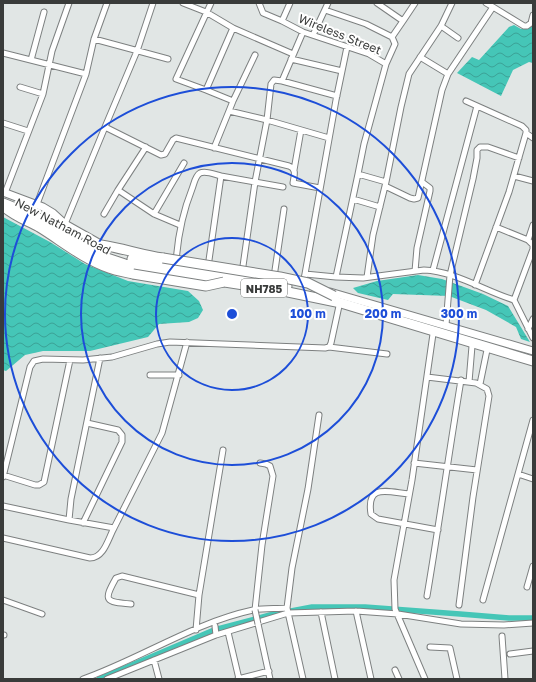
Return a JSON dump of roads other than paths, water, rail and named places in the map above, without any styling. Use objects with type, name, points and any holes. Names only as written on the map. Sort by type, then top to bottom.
[{"type":"highway","points":[[4,200],[14,215],[30,222],[65,245],[108,268],[133,274],[206,286],[224,282]]},
{"type":"highway","name":"NH785","points":[[4,200],[52,225],[76,242],[101,256],[125,264],[154,271],[288,292],[341,304],[533,361]]},
{"type":"highway","name":"NH785","points":[[4,200],[29,208],[45,216],[100,250],[135,260],[266,282],[334,296],[533,355]]},
{"type":"highway","points":[[101,245],[116,247],[143,256],[280,277],[308,283],[334,296]]},
{"type":"main road","name":"New Natham Road","points":[[4,200],[37,204],[101,245],[144,258],[274,278],[342,295],[533,351]]},
{"type":"main road","name":"New Natham Road","points":[[4,200],[96,257],[114,265],[152,274],[241,287],[339,306],[533,364]]},
{"type":"street","points":[[4,200],[28,131],[43,94],[52,51],[69,3]]},
{"type":"street","points":[[37,204],[86,74],[94,39],[107,3]]},
{"type":"street","points":[[64,222],[137,51],[153,3]]},
{"type":"street","points":[[183,3],[206,12],[233,28],[292,56],[342,72]]},
{"type":"street","points":[[211,3],[176,79],[233,101]]},
{"type":"street","points":[[259,3],[263,13],[282,21]]},
{"type":"street","name":"Wireless Street","points":[[290,3],[282,21],[303,32],[369,54],[386,64]]},
{"type":"street","points":[[313,35],[328,3]]},
{"type":"street","points":[[377,3],[403,22]]},
{"type":"street","points":[[392,38],[415,3]]},
{"type":"street","points":[[367,277],[373,235],[407,80],[412,69],[441,26],[452,3]]},
{"type":"street","points":[[486,3],[524,26],[531,23],[533,15]]},
{"type":"street","points":[[358,174],[385,184],[414,199],[418,198],[420,195],[437,106],[448,74],[493,7]]},
{"type":"street","points":[[325,10],[366,24],[395,41],[386,64],[364,144],[336,277]]},
{"type":"street","points":[[31,60],[44,12]]},
{"type":"street","points":[[441,26],[458,38]]},
{"type":"street","points":[[206,90],[233,28]]},
{"type":"street","points":[[282,81],[303,32]]},
{"type":"street","points":[[94,39],[168,59]]},
{"type":"street","points":[[302,285],[347,47]]},
{"type":"street","points":[[3,53],[86,74]]},
{"type":"street","points":[[214,148],[233,101],[255,55]]},
{"type":"street","points":[[420,57],[448,74]]},
{"type":"street","points":[[242,274],[271,84],[274,80],[282,81],[337,96]]},
{"type":"street","points":[[20,87],[43,94]]},
{"type":"street","points":[[466,101],[522,126],[526,130],[526,133],[533,138]]},
{"type":"street","points":[[433,270],[477,106]]},
{"type":"street","points":[[229,111],[329,138]]},
{"type":"street","points":[[3,122],[28,131]]},
{"type":"street","points":[[105,127],[161,154],[165,154],[173,140],[176,138],[259,160],[289,166],[294,170]]},
{"type":"street","points":[[301,130],[293,183],[320,188]]},
{"type":"street","points":[[475,285],[514,176],[526,133]]},
{"type":"street","points":[[104,214],[146,147]]},
{"type":"street","points":[[446,325],[450,275],[473,179],[477,150],[480,147],[488,147],[519,158]]},
{"type":"street","points":[[154,214],[184,163]]},
{"type":"street","points":[[176,263],[180,225],[184,209],[198,174],[202,172],[284,187]]},
{"type":"street","points":[[208,268],[221,176]]},
{"type":"street","points":[[514,176],[533,182]]},
{"type":"street","points":[[415,271],[417,248],[430,191],[430,188],[422,182]]},
{"type":"street","points":[[118,190],[154,214],[180,225]]},
{"type":"street","points":[[353,199],[380,207]]},
{"type":"street","points":[[274,278],[284,209]]},
{"type":"street","points":[[528,240],[533,225]]},
{"type":"street","points":[[496,226],[528,240],[533,245],[531,255],[514,300],[533,338]]},
{"type":"street","points":[[305,274],[354,278],[433,270],[450,275],[497,295],[514,300]]},
{"type":"street","points":[[329,347],[334,334],[339,306]]},
{"type":"street","points":[[528,329],[533,319]]},
{"type":"street","points":[[425,679],[397,612],[394,580],[410,494],[433,334]]},
{"type":"street","points":[[3,538],[90,558],[95,558],[100,555],[162,433],[188,342]]},
{"type":"street","points":[[70,360],[44,482],[39,485],[35,485],[3,476],[6,456],[32,363],[37,360],[70,360],[82,360],[112,357],[158,344],[188,342],[289,346],[318,349],[329,347],[387,354]]},
{"type":"street","points":[[469,382],[472,346]]},
{"type":"street","points":[[480,384],[487,350]]},
{"type":"street","points":[[69,520],[71,499],[100,358]]},
{"type":"street","points":[[150,375],[179,375]]},
{"type":"street","points":[[427,377],[461,380],[480,384],[488,389],[489,396],[477,470],[459,605]]},
{"type":"street","points":[[427,596],[461,380]]},
{"type":"street","points":[[303,679],[288,611],[292,568],[308,488],[319,415]]},
{"type":"street","points":[[483,600],[533,420]]},
{"type":"street","points":[[83,523],[122,442],[121,432],[118,430],[87,422]]},
{"type":"street","points":[[196,630],[199,594],[223,450]]},
{"type":"street","points":[[260,463],[270,466],[273,476],[262,545],[255,610],[270,679]]},
{"type":"street","points":[[414,463],[477,470]]},
{"type":"street","points":[[518,474],[533,479]]},
{"type":"street","points":[[410,494],[379,491],[372,496],[370,502],[371,514],[378,519],[438,530]]},
{"type":"street","points":[[3,506],[114,528]]},
{"type":"street","points":[[527,587],[533,566]]},
{"type":"street","points":[[131,604],[110,601],[108,593],[116,578],[122,576],[199,594]]},
{"type":"street","points":[[3,600],[42,614]]},
{"type":"street","points":[[83,679],[196,630],[231,616],[255,610],[397,612],[461,624],[504,625],[533,623]]},
{"type":"street","points":[[107,679],[216,634],[228,632],[288,611]]},
{"type":"street","points":[[356,611],[371,679]]},
{"type":"street","points":[[321,612],[334,679]]},
{"type":"street","points":[[215,626],[216,634]]},
{"type":"street","points":[[228,632],[238,679],[268,671]]},
{"type":"street","points":[[502,636],[504,679]]},
{"type":"street","points":[[430,647],[450,648],[457,679]]},
{"type":"street","points":[[510,654],[533,651]]},
{"type":"street","points":[[154,660],[159,679]]},
{"type":"street","points":[[395,670],[399,679]]},
{"type":"water","points":[[514,25],[521,29],[533,26],[533,63],[529,62],[513,70],[501,96],[457,73],[472,57],[479,60],[509,27]]},
{"type":"water","points":[[3,217],[50,242],[85,264],[128,281],[188,291],[199,301],[203,310],[198,318],[189,322],[159,324],[148,337],[90,351],[43,351],[25,355],[6,371],[3,370]]},
{"type":"water","points":[[418,275],[442,279],[483,294],[508,306],[530,342],[521,339],[516,327],[486,310],[449,296],[393,294],[388,300],[358,293],[353,288],[377,281]]},
{"type":"waterway","points":[[99,679],[214,630],[270,615],[312,607],[365,607],[509,618],[533,618]]}]
